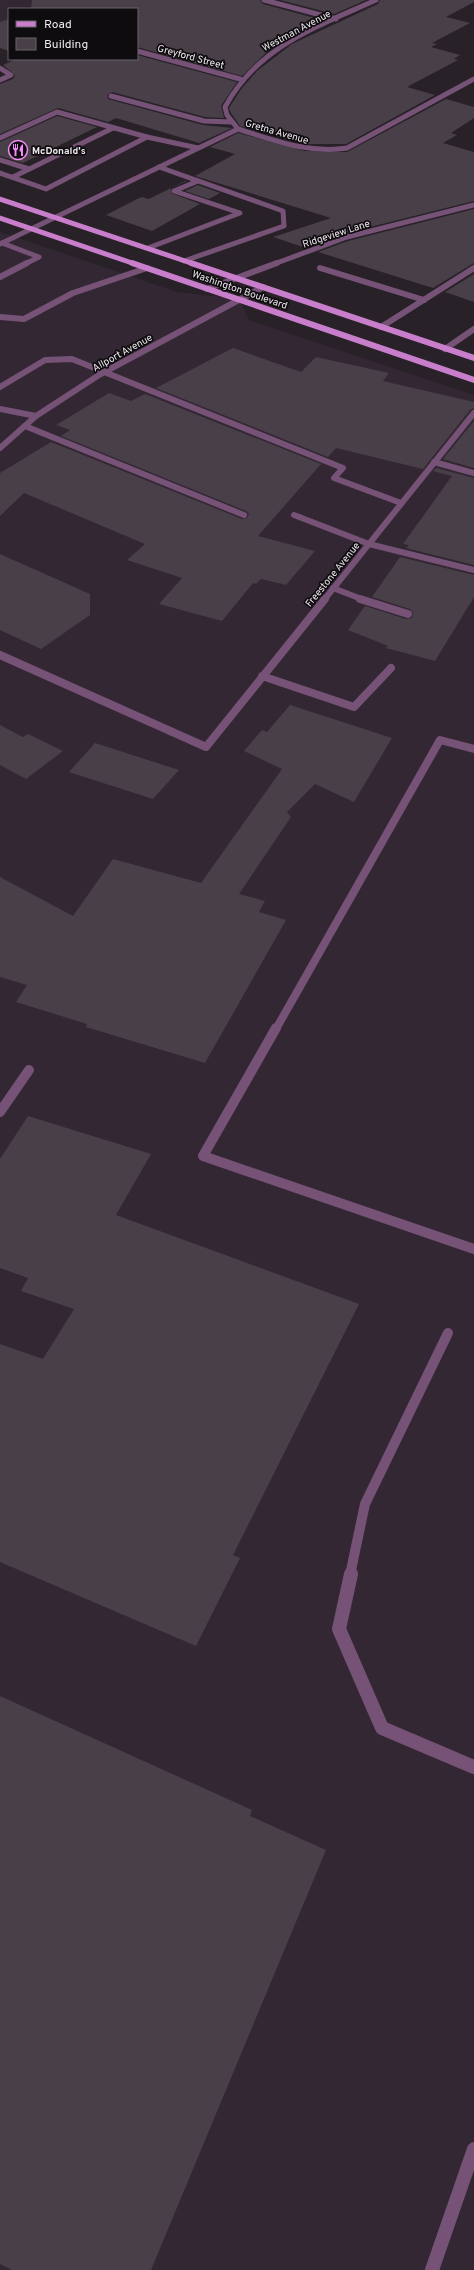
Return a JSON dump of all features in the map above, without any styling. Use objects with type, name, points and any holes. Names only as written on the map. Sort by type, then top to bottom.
[{"type":"main road","name":"Washington Boulevard","points":[[0,198],[474,358]]},
{"type":"main road","name":"Washington Boulevard","points":[[0,218],[474,380]]},
{"type":"street","points":[[264,0],[336,19]]},
{"type":"street","name":"Westman Avenue","points":[[238,129],[227,115],[225,107],[240,79],[259,60],[276,49],[376,0]]},
{"type":"street","name":"Greyford Street","points":[[138,51],[240,79]]},
{"type":"street","points":[[0,68],[11,75],[0,80]]},
{"type":"street","name":"Gretna Avenue","points":[[1,244],[31,228],[238,129],[312,150],[331,152],[347,148],[474,79]]},
{"type":"street","points":[[111,96],[204,121],[232,122]]},
{"type":"street","points":[[0,138],[58,112],[147,137],[198,148]]},
{"type":"street","points":[[13,177],[113,128]]},
{"type":"street","points":[[0,173],[46,189],[147,137]]},
{"type":"street","points":[[0,160],[29,169]]},
{"type":"street","points":[[159,167],[283,211],[284,226],[184,260]]},
{"type":"street","points":[[148,248],[240,213],[174,191],[198,181]]},
{"type":"street","name":"Ridgeview Lane","points":[[207,289],[347,237],[474,205]]},
{"type":"street","points":[[0,278],[39,257],[1,244]]},
{"type":"street","points":[[0,316],[12,319],[24,319],[73,292],[147,268]]},
{"type":"street","points":[[320,268],[424,300]]},
{"type":"street","points":[[381,327],[474,268]]},
{"type":"street","name":"Allport Avenue","points":[[0,448],[36,416],[104,373],[263,287]]},
{"type":"street","points":[[445,349],[474,329]]},
{"type":"street","points":[[0,387],[45,360],[72,359],[344,468],[334,478],[402,503]]},
{"type":"street","points":[[0,409],[36,416]]},
{"type":"street","name":"Freestone Avenue","points":[[0,655],[206,747],[474,413]]},
{"type":"street","points":[[24,426],[43,432],[244,515]]},
{"type":"street","points":[[434,462],[474,473]]},
{"type":"street","points":[[294,515],[369,544],[474,570]]},
{"type":"street","points":[[333,588],[350,596],[408,614]]},
{"type":"street","points":[[262,676],[354,707],[391,668]]},
{"type":"street","points":[[474,749],[440,740],[203,1156],[474,1249]]},
{"type":"street","points":[[0,1112],[29,1070]]},
{"type":"street","points":[[448,1333],[366,1504],[339,1629],[382,1728],[474,1767]]},
{"type":"street","points":[[432,2270],[474,2149]]},
{"type":"shaded area","points":[[0,0],[56,0],[37,8],[8,8],[8,20],[0,24]]},
{"type":"shaded area","points":[[0,232],[177,292],[239,299],[249,320],[474,395],[474,2270],[0,2270]]},
{"type":"building","points":[[32,0],[260,0],[263,4],[322,20],[288,37],[269,50],[242,76],[138,47],[138,8],[31,8]]},
{"type":"building","points":[[280,0],[366,0],[334,14]]},
{"type":"building","points":[[380,0],[474,0],[474,2],[446,17],[470,23],[432,43],[437,44],[431,47],[460,55],[454,59],[458,60],[407,87],[435,95],[346,144],[306,144],[240,126],[229,108],[242,88],[257,71],[292,44],[378,4]]},
{"type":"building","points":[[8,19],[8,51],[0,48],[0,22]]},
{"type":"building","points":[[138,55],[237,82],[221,106],[224,118],[205,117],[112,92],[107,95],[108,99],[203,125],[232,128],[199,143],[116,118],[108,122],[58,108],[0,134],[0,84],[13,79],[15,75],[3,65],[14,60],[138,60]]},
{"type":"building","points":[[446,99],[474,107],[474,118],[451,133],[457,135],[443,143],[474,152],[474,201],[346,233],[306,248],[273,237],[331,218],[195,176],[235,154],[210,147],[238,133],[305,151],[347,152]]},
{"type":"building","points":[[57,116],[97,127],[23,163],[0,156],[0,142]]},
{"type":"building","points":[[198,185],[220,193],[209,199],[185,191]]},
{"type":"building","points":[[171,188],[171,193],[200,204],[152,231],[106,215],[137,199],[142,197],[149,199]]},
{"type":"building","points":[[474,209],[474,263],[433,288],[318,252],[348,241]]},
{"type":"building","points":[[474,274],[474,302],[445,292]]},
{"type":"building","points":[[233,348],[301,372],[316,357],[389,373],[383,381],[474,402],[474,408],[470,410],[423,469],[336,448],[328,457],[156,388]]},
{"type":"building","points":[[109,393],[131,401],[145,394],[321,464],[258,536],[315,551],[286,585],[261,579],[256,584],[253,583],[222,621],[159,604],[182,578],[127,560],[145,544],[24,493],[0,516],[0,473],[51,442],[242,519],[247,518],[249,514],[246,511],[61,436],[70,430],[56,425]]},
{"type":"building","points":[[474,421],[474,468],[443,459]]},
{"type":"building","points":[[436,468],[474,478],[474,565],[406,548],[409,545],[403,544],[452,476],[433,471]]},
{"type":"building","points":[[0,554],[90,594],[90,615],[41,649],[0,630]]},
{"type":"building","points":[[400,557],[474,575],[474,597],[435,661],[386,648],[388,646],[348,630],[365,606],[406,619],[412,618],[413,612],[410,609],[372,597]]},
{"type":"building","points":[[290,705],[392,738],[354,802],[315,784],[287,812],[291,817],[239,894],[265,901],[259,912],[286,920],[205,1063],[86,1027],[87,1024],[16,1002],[27,985],[0,977],[0,877],[73,916],[113,859],[201,883],[282,769],[244,751],[262,730],[267,732]]},
{"type":"building","points":[[0,725],[23,737],[28,734],[63,751],[26,779],[0,765]]},
{"type":"building","points":[[95,743],[179,770],[153,799],[69,772]]},
{"type":"building","points":[[28,1116],[151,1154],[116,1215],[359,1304],[233,1555],[240,1558],[196,1646],[0,1562],[0,1344],[43,1359],[74,1309],[21,1291],[28,1278],[0,1268],[0,1159]]},
{"type":"building","points":[[0,1696],[252,1810],[250,1816],[326,1850],[151,2270],[12,2270],[0,2264]]},
{"type":"place","name":"McDonald's","points":[[18,150]]}]
